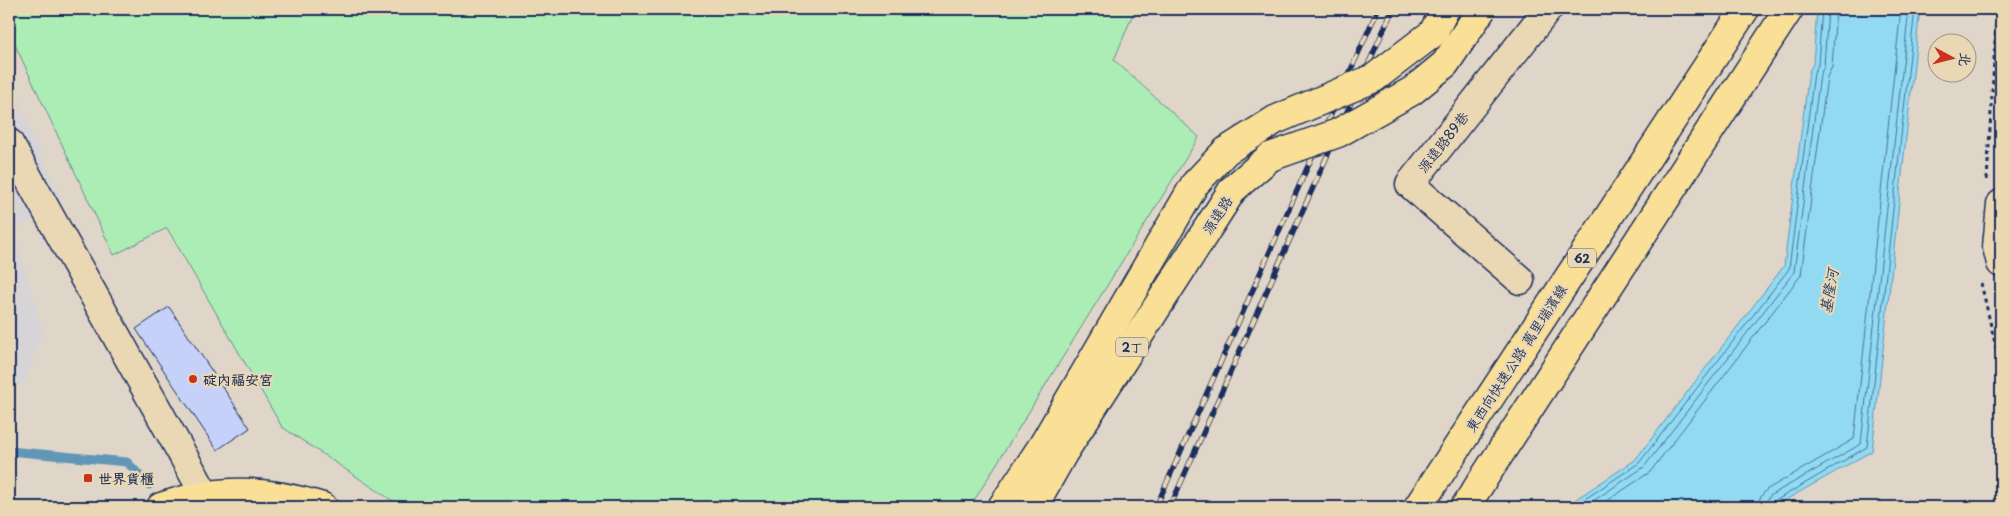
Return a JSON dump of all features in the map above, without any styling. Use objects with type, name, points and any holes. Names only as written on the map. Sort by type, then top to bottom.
[{"type":"main road","name":"2丁","points":[[1002,507],[1042,445],[1195,184],[1226,151],[1275,120],[1374,78],[1433,33],[1445,9]]},
{"type":"main road","name":"源遠路","points":[[1033,507],[1064,452],[1233,189],[1270,157],[1338,133],[1412,90],[1445,64],[1482,9]]},
{"type":"main road","name":"東西向快速公路 萬里瑞濱線","points":[[1418,507],[1745,9]]},
{"type":"main road","points":[[1465,507],[1789,9]]},
{"type":"main road","points":[[161,507],[205,495],[259,492],[285,496],[323,507]]},
{"type":"street","name":"源遠路89巷","points":[[1520,280],[1410,184],[1548,9]]},
{"type":"street","points":[[9,144],[205,495]]},
{"type":"street","points":[[9,178],[37,193]]},
{"type":"street","points":[[2001,204],[1997,247],[2001,264]]},
{"type":"shaded area","points":[[9,80],[62,201],[13,230],[43,330],[25,385],[9,389]]},
{"type":"green space","points":[[9,9],[1135,9],[1114,60],[1199,137],[970,507],[402,507],[282,427],[167,228],[114,255],[9,32]]},
{"type":"water","name":"基隆河","points":[[1817,9],[1920,9],[1872,451],[1773,507],[1564,507],[1635,460],[1784,266],[1809,71],[1813,64]]},
{"type":"building","name":"碇內福安宮","points":[[169,307],[250,428],[217,450],[136,329]]},
{"type":"waterway","points":[[9,451],[127,462],[149,485]]},
{"type":"railway","points":[[1156,507],[1378,9]]},
{"type":"railway","points":[[1170,507],[1393,9]]},
{"type":"place","name":"碇內福安宮","points":[[193,379]]},
{"type":"place","name":"世界貨櫃","points":[[88,478]]}]
